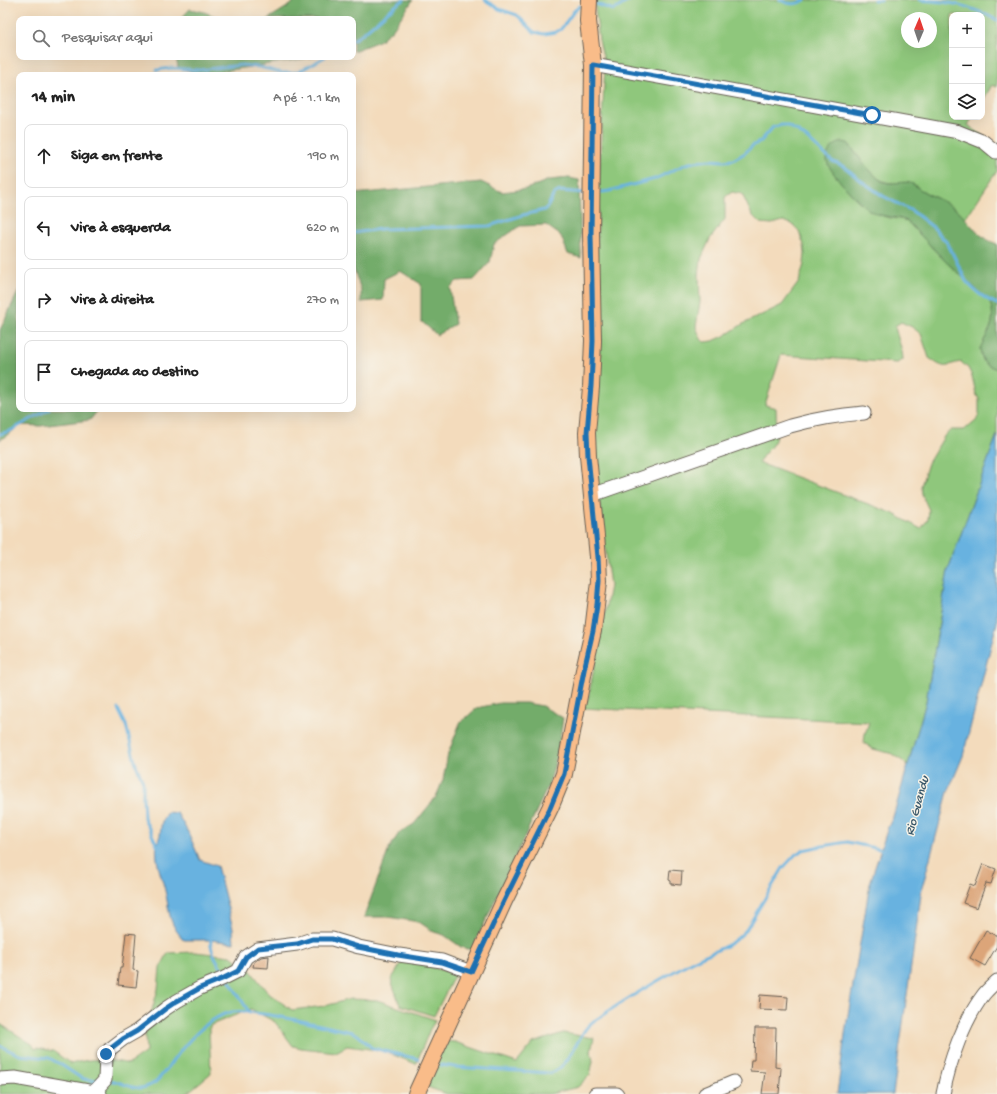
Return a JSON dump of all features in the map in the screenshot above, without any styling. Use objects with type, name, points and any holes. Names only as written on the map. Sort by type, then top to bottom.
[{"type":"main road","points":[[417,1094],[471,972],[550,808],[564,774],[593,631],[599,580],[587,433],[593,341],[591,234],[593,65],[588,21],[589,0]]},
{"type":"street","points":[[593,65],[959,132],[984,142],[996,152]]},
{"type":"street","points":[[592,495],[790,426],[830,416],[864,413]]},
{"type":"street","points":[[0,1079],[15,1078],[97,1093],[105,1080],[106,1054],[110,1049],[177,1001],[200,988],[238,971],[246,957],[258,948],[297,944],[312,939],[332,939],[358,947],[442,962],[471,972]]},
{"type":"street","points":[[943,1094],[951,1061],[964,1029],[984,994],[997,981]]},
{"type":"street","points":[[705,1094],[734,1082]]},
{"type":"street","points":[[595,1094],[617,1094]]},
{"type":"green space","points":[[294,0],[413,0],[392,30],[379,41],[356,50],[356,16],[273,16],[292,4]]},
{"type":"green space","points":[[595,0],[997,0],[997,87],[992,85],[985,97],[985,12],[949,12],[949,120],[971,120],[968,125],[997,146],[997,171],[965,219],[956,209],[914,185],[908,183],[886,182],[879,179],[864,164],[848,143],[833,171],[850,192],[870,210],[886,217],[907,221],[945,261],[990,302],[993,316],[991,327],[980,349],[984,362],[997,369],[997,435],[948,570],[926,702],[908,765],[893,754],[873,749],[864,743],[869,722],[581,708],[588,699],[610,586],[597,483],[593,432],[601,335],[596,276],[605,65],[599,40]],"holes":[[[732,192],[742,194],[752,215],[760,223],[772,224],[783,221],[792,224],[799,231],[804,245],[804,264],[799,282],[782,305],[743,324],[724,336],[713,341],[704,342],[701,339],[696,327],[700,302],[699,275],[701,259],[710,239],[725,219],[725,197]],[[901,322],[912,327],[921,334],[929,358],[943,366],[961,362],[968,368],[979,399],[979,414],[976,421],[963,430],[951,430],[945,435],[928,463],[921,486],[922,495],[929,510],[928,519],[921,529],[892,513],[759,463],[776,437],[776,408],[765,405],[781,355],[897,363],[903,360],[895,326]]]},
{"type":"green space","points":[[190,9],[214,16],[183,16]]},
{"type":"green space","points":[[177,60],[296,60],[217,72],[191,72],[178,67]]},
{"type":"green space","points":[[842,142],[848,143],[867,167],[880,180],[888,183],[905,182],[913,184],[956,209],[981,235],[997,244],[997,369],[984,362],[980,349],[991,327],[993,316],[990,302],[945,261],[907,221],[874,213],[853,196],[835,175],[827,160],[828,153],[832,147]]},
{"type":"green space","points":[[569,178],[579,180],[581,258],[568,254],[561,236],[546,225],[520,226],[494,244],[490,262],[474,280],[457,281],[450,288],[455,324],[437,335],[421,321],[421,284],[400,271],[384,279],[383,300],[361,302],[361,290],[356,276],[356,194],[481,182],[502,192],[526,189],[549,180]]},
{"type":"green space","points":[[16,296],[16,412],[97,412],[90,420],[40,426],[21,425],[0,440],[0,330]]},
{"type":"green space","points":[[500,703],[526,703],[542,706],[563,718],[558,751],[549,784],[472,950],[461,947],[444,935],[434,932],[419,922],[388,917],[364,917],[389,849],[399,833],[414,824],[436,797],[443,780],[448,754],[460,723],[477,708]]},
{"type":"green space","points":[[195,952],[231,956],[251,971],[268,993],[292,1010],[325,1006],[350,999],[377,1000],[436,1020],[430,1029],[416,1064],[384,1051],[347,1046],[336,1052],[293,1046],[275,1022],[251,1009],[211,1025],[209,1029],[211,1073],[186,1094],[0,1094],[0,1024],[32,1044],[35,1049],[37,1048],[53,1051],[71,1064],[87,1060],[100,1060],[129,1064],[146,1052],[145,1035],[158,989],[160,968],[168,953]]},
{"type":"green space","points":[[404,959],[455,974],[434,1016],[400,1005],[391,980]]},
{"type":"green space","points":[[563,1033],[594,1038],[591,1051],[593,1061],[590,1075],[578,1087],[550,1094],[447,1094],[430,1088],[425,1084],[442,1041],[455,1042],[517,1063],[533,1043]]},
{"type":"water","name":"Rio Guandu","points":[[997,435],[997,622],[963,756],[948,792],[922,888],[893,1094],[837,1094],[846,1027],[870,883],[888,827],[893,817],[926,702],[948,570]]},
{"type":"water","points":[[167,812],[177,813],[188,832],[200,860],[217,866],[233,928],[234,943],[211,940],[184,940],[175,929],[169,914],[156,850],[163,819]]},
{"type":"building","points":[[983,864],[996,869],[991,884],[986,883],[977,908],[963,903],[970,884],[975,886]]},
{"type":"building","points":[[670,870],[682,871],[681,885],[671,884],[671,881],[669,880]]},
{"type":"building","points":[[986,930],[997,936],[997,946],[985,966],[970,958]]},
{"type":"building","points":[[126,933],[136,934],[133,970],[138,971],[136,987],[118,985],[120,968],[122,968]]},
{"type":"building","points":[[269,956],[268,968],[253,967],[254,962],[261,957]]},
{"type":"building","points":[[760,995],[788,997],[787,1010],[759,1009]]},
{"type":"building","points":[[755,1028],[776,1028],[775,1067],[781,1068],[779,1094],[762,1094],[765,1072],[750,1071],[751,1060],[754,1060]]},
{"type":"waterway","points":[[356,38],[397,4],[404,0]]},
{"type":"waterway","points":[[485,0],[499,9],[517,15],[534,32],[544,34],[556,32],[561,29],[574,11],[580,6]]},
{"type":"waterway","points":[[596,4],[614,10],[630,0]]},
{"type":"waterway","points":[[780,0],[793,4],[805,0]]},
{"type":"waterway","points":[[874,0],[881,0]]},
{"type":"waterway","points":[[920,0],[960,5],[997,20]]},
{"type":"waterway","points":[[298,72],[320,60]]},
{"type":"waterway","points":[[157,70],[171,68],[200,70],[242,65],[279,72]]},
{"type":"waterway","points":[[596,193],[655,179],[686,164],[694,162],[709,160],[733,160],[761,141],[773,127],[786,125],[809,140],[832,161],[845,167],[860,180],[883,196],[912,211],[934,228],[948,244],[966,281],[980,295],[997,304]]},
{"type":"waterway","points":[[356,233],[381,229],[489,226],[544,210],[548,206],[554,194],[560,191],[586,193]]},
{"type":"waterway","points":[[0,434],[10,431],[44,412]]},
{"type":"waterway","points":[[118,709],[126,725],[135,762],[143,782],[144,818],[158,847]]},
{"type":"waterway","points":[[441,1065],[551,1073],[558,1069],[568,1059],[583,1032],[594,1021],[655,982],[697,959],[726,946],[739,937],[746,930],[783,868],[796,854],[803,850],[847,842],[884,850]]},
{"type":"waterway","points":[[211,937],[211,947],[225,974]]},
{"type":"waterway","points":[[229,980],[249,1012]]},
{"type":"waterway","points":[[109,1080],[137,1088],[151,1085],[161,1077],[181,1050],[205,1026],[214,1019],[236,1011],[274,1016],[352,1032],[358,1035],[372,1048],[418,1059]]},
{"type":"waterway","points":[[0,1046],[20,1055],[49,1058],[81,1078],[88,1080],[100,1080]]},
{"type":"waterway","points":[[87,1087],[98,1081]]},
{"type":"route","points":[[106,1054],[123,1039],[137,1031],[177,1001],[200,988],[238,971],[246,957],[258,948],[297,944],[312,939],[332,939],[358,947],[442,962],[471,972],[550,808],[564,774],[572,740],[597,605],[599,580],[598,557],[587,433],[593,341],[591,234],[593,65],[872,115]]}]
